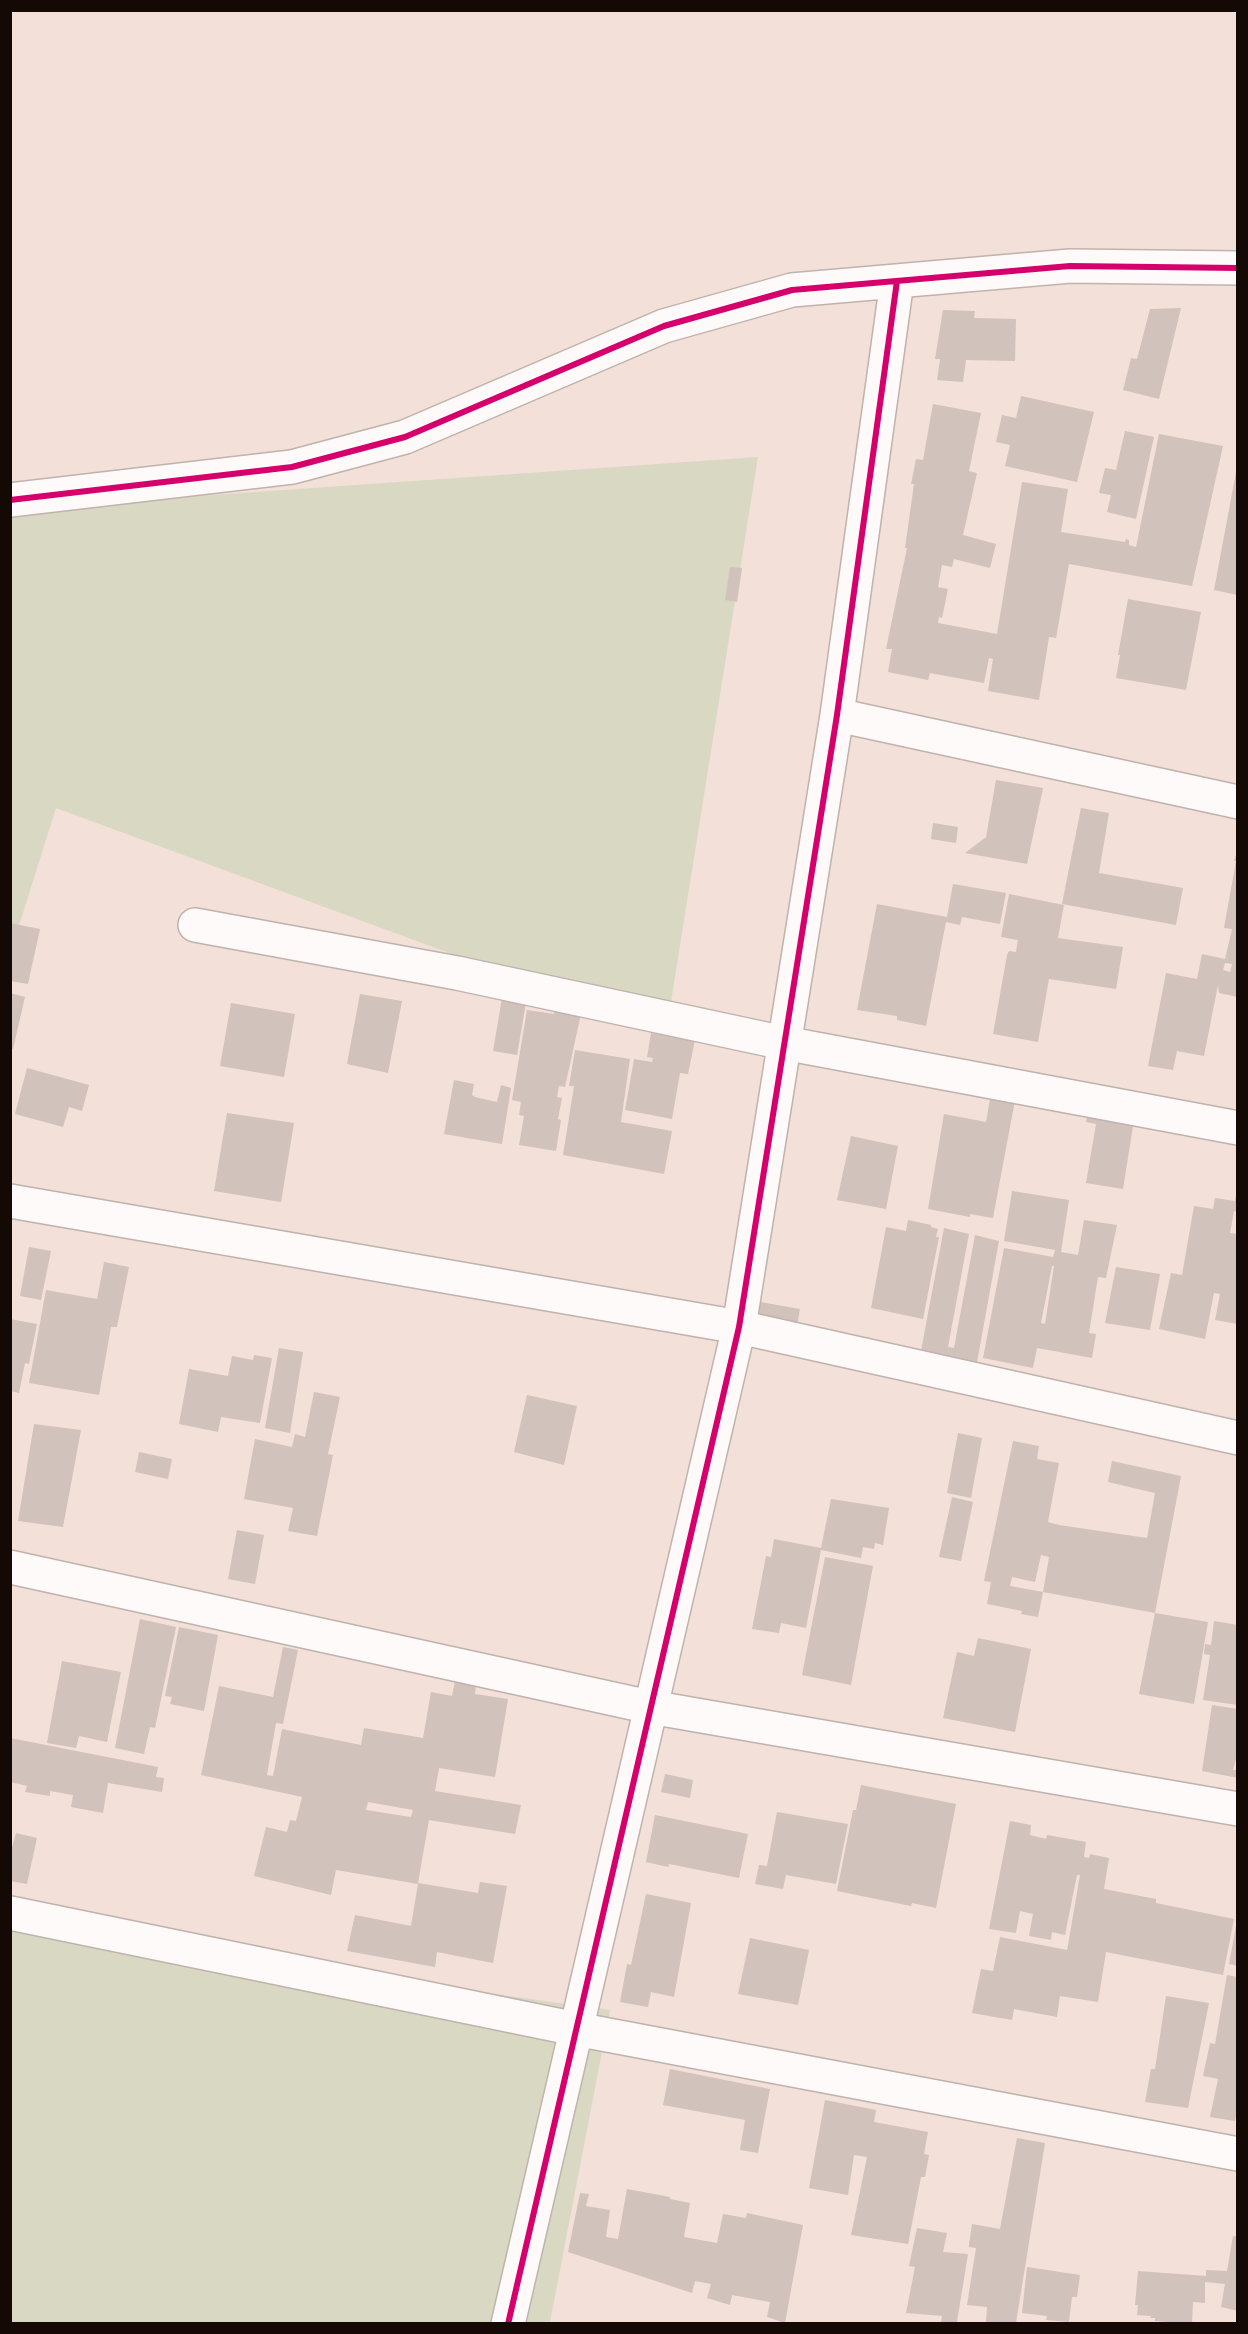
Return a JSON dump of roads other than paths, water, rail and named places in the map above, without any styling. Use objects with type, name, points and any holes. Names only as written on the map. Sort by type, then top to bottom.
[{"type":"street","points":[[10,500],[292,467],[405,437],[664,326],[792,290],[1071,266],[1238,268]]},
{"type":"street","points":[[508,2324],[739,1327],[837,715],[897,281]]},
{"type":"street","points":[[837,715],[1238,802]]},
{"type":"street","points":[[195,925],[457,973],[784,1042],[1238,1128]]},
{"type":"street","points":[[10,1201],[739,1327],[1238,1438]]},
{"type":"street","points":[[10,1567],[650,1707],[1238,1809]]},
{"type":"street","points":[[10,1913],[576,2029],[1238,2154]]}]
